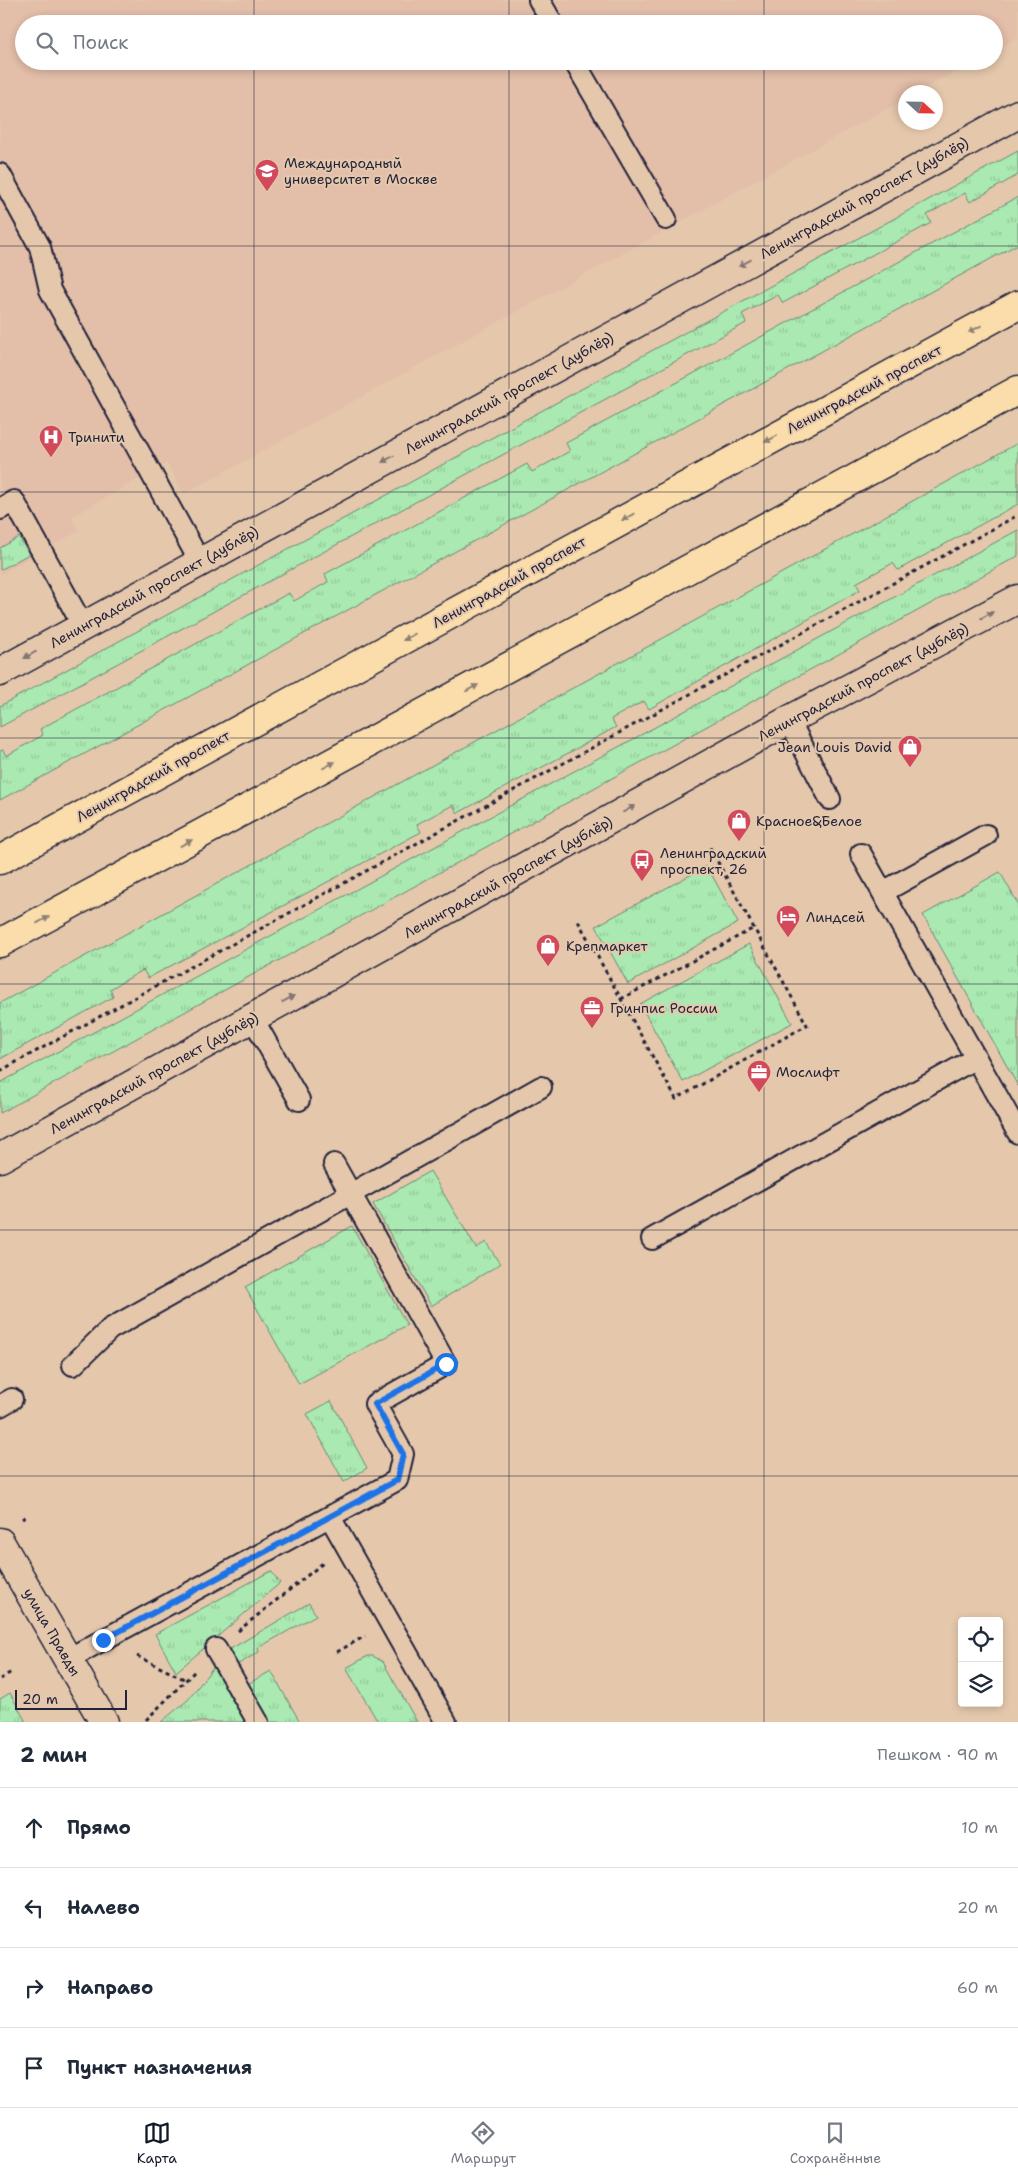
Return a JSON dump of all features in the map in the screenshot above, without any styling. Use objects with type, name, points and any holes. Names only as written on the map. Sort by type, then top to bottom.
[{"type":"main road","name":"Ленинградский проспект (дублёр)","points":[[0,672],[1018,114]]},
{"type":"main road","name":"Ленинградский проспект","points":[[0,860],[1018,305]]},
{"type":"main road","points":[[0,943],[1018,390]]},
{"type":"main road","name":"Ленинградский проспект (дублёр)","points":[[0,1158],[788,720],[1018,599]]},
{"type":"main road","name":"улица Правды","points":[[0,1542],[104,1722]]},
{"type":"lane","points":[[539,0],[547,15]]},
{"type":"lane","points":[[579,70],[666,219]]},
{"type":"lane","points":[[0,174],[40,247],[50,290],[200,562]]},
{"type":"lane","points":[[0,509],[14,501],[83,626]]},
{"type":"lane","points":[[788,720],[830,799]]},
{"type":"lane","points":[[883,892],[986,835]]},
{"type":"lane","points":[[861,854],[1018,1133]]},
{"type":"lane","points":[[253,1019],[299,1100]]},
{"type":"lane","points":[[652,1239],[976,1058]]},
{"type":"lane","points":[[73,1365],[110,1329],[541,1087]]},
{"type":"lane","points":[[68,1659],[397,1480],[403,1454],[375,1404],[446,1364],[334,1164]]},
{"type":"lane","points":[[330,1517],[446,1722]]},
{"type":"lane","points":[[216,1649],[258,1722]]},
{"type":"path","points":[[0,1071],[1018,515]]},
{"type":"path","points":[[578,921],[676,1099],[807,1025],[710,846]]},
{"type":"path","points":[[621,999],[754,928]]},
{"type":"path","points":[[146,1720],[216,1649],[329,1558]]},
{"type":"path","points":[[103,1640],[186,1680]]},
{"type":"path","points":[[0,1679],[13,1672]]},
{"type":"shaded area","points":[[0,0],[1018,0],[1018,38],[1003,46],[1003,15],[15,15],[15,70],[958,70],[931,85],[898,85],[898,103],[184,494],[167,463],[71,517],[79,531],[0,574]]},
{"type":"green space","points":[[1018,151],[1018,175],[970,202],[965,193],[927,215],[931,223],[783,303],[778,295],[742,314],[746,323],[0,727],[0,706]]},
{"type":"green space","points":[[1018,197],[1018,244],[0,800],[0,751],[3,750],[6,756],[43,735],[40,729],[289,593],[294,601],[328,582],[325,574],[527,464],[532,472],[570,451],[566,443]]},
{"type":"green space","points":[[1018,443],[1018,504],[898,570],[893,563],[856,583],[860,590],[649,709],[644,701],[611,719],[616,727],[458,813],[453,805],[417,824],[421,832],[148,978],[143,970],[110,989],[113,997],[0,1059],[0,1003]]},
{"type":"green space","points":[[1018,530],[1018,556],[0,1113],[0,1083]]},
{"type":"green space","points":[[19,537],[29,554],[0,570],[0,548]]},
{"type":"green space","points":[[707,866],[738,923],[628,984],[596,926]]},
{"type":"green space","points":[[1000,872],[1018,904],[1018,1086],[923,915]]},
{"type":"green space","points":[[749,944],[792,1023],[683,1082],[640,1004]]},
{"type":"green space","points":[[430,1171],[476,1248],[486,1242],[500,1264],[431,1306],[373,1204]]},
{"type":"green space","points":[[352,1226],[407,1325],[299,1384],[245,1287]]},
{"type":"green space","points":[[331,1401],[367,1468],[344,1482],[307,1414]]},
{"type":"green space","points":[[271,1571],[280,1583],[176,1672],[155,1634]]},
{"type":"green space","points":[[309,1603],[316,1615],[258,1648],[259,1652],[235,1666],[227,1651]]},
{"type":"green space","points":[[368,1656],[373,1656],[383,1662],[417,1722],[378,1722],[346,1668]]},
{"type":"green space","points":[[214,1666],[246,1722],[161,1722],[188,1700]]},
{"type":"green space","points":[[271,1671],[300,1722],[268,1722],[246,1685]]},
{"type":"green space","points":[[10,1693],[26,1722],[0,1722],[0,1699]]},
{"type":"place","name":"Международный университет в Москве","points":[[267,192]]},
{"type":"place","name":"Тринити","points":[[51,458]]},
{"type":"place","name":"Jean Louis David","points":[[910,768]]},
{"type":"place","name":"Красное&Белое","points":[[739,842]]},
{"type":"place","name":"Ленинградский проспект, 26","points":[[642,882]]},
{"type":"place","name":"Линдсей","points":[[788,938]]},
{"type":"place","name":"Крепмаркет","points":[[548,967]]},
{"type":"place","name":"Гринпис России","points":[[592,1029]]},
{"type":"place","name":"Мослифт","points":[[759,1093]]},
{"type":"route","points":[[103,1640],[397,1480],[403,1454],[375,1404],[446,1364]]}]
